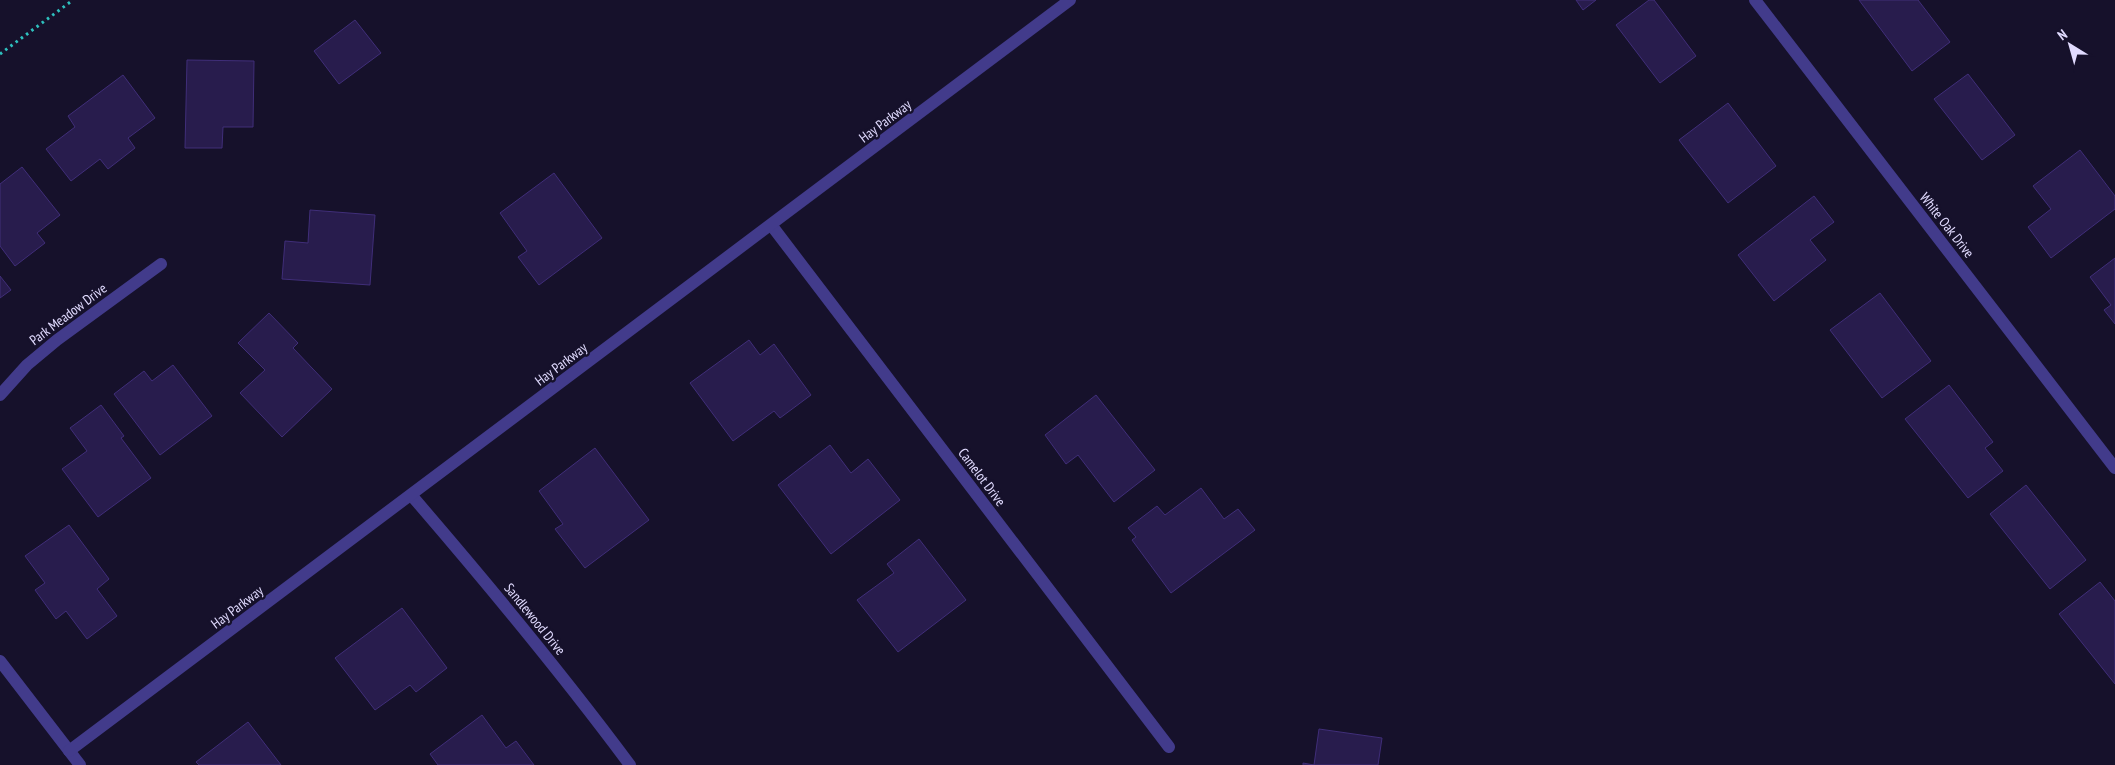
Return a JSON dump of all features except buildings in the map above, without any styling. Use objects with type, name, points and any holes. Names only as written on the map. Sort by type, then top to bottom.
[{"type":"street","name":"Hay Parkway","points":[[69,751],[772,226],[1070,0]]},
{"type":"street","name":"White Oak Drive","points":[[1756,0],[2115,468]]},
{"type":"street","name":"Camelot Drive","points":[[772,226],[1169,747]]},
{"type":"street","name":"Park Meadow Drive","points":[[0,395],[28,364],[49,346],[161,264]]},
{"type":"street","name":"Sandlewood Drive","points":[[412,496],[480,574],[630,765]]},
{"type":"street","points":[[0,661],[80,765]]},
{"type":"path","points":[[0,54],[73,0]]}]
